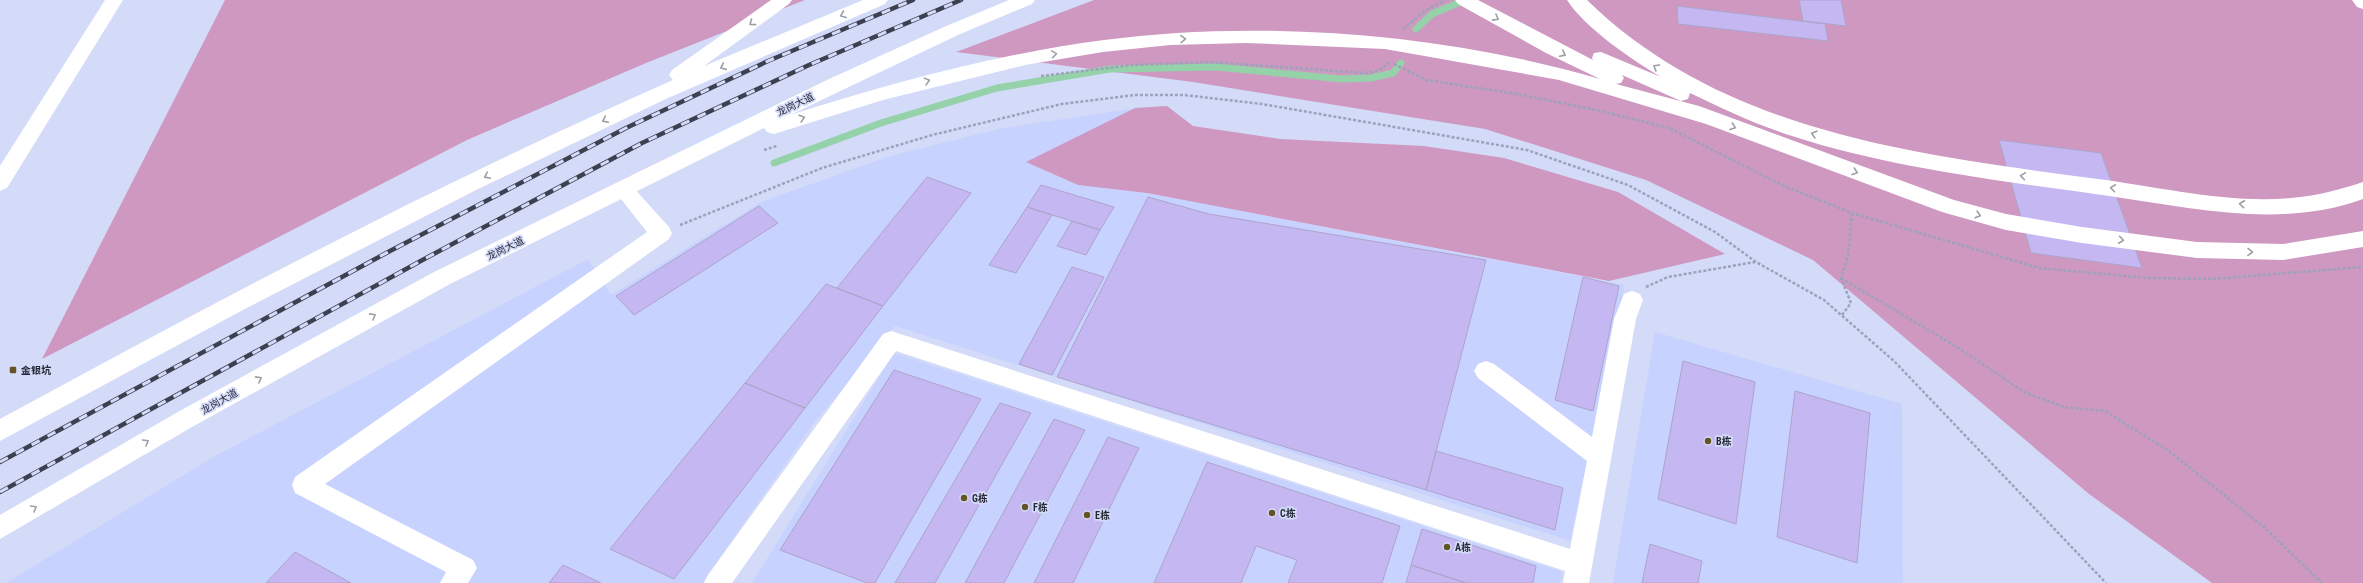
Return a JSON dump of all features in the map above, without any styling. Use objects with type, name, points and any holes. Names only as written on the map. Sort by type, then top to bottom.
[{"type":"main road","points":[[0,183],[114,0]]},
{"type":"main road","points":[[632,106],[703,58],[783,0]]},
{"type":"main road","points":[[0,431],[132,358],[428,204],[632,106],[879,0]]},
{"type":"main road","name":"龙岗大道","points":[[0,528],[191,416],[442,278],[624,190],[836,84],[951,31],[1026,0]]},
{"type":"main road","points":[[1464,0],[1683,95],[1837,141],[1957,167],[2163,195],[2270,207],[2328,207],[2363,204]]},
{"type":"main road","points":[[1490,0],[1534,31],[1553,49],[1640,91],[1706,117],[1949,206],[2006,222],[2197,250],[2283,252],[2363,239]]},
{"type":"main road","points":[[1576,0],[1600,26],[1637,55],[1686,84],[1780,124]]},
{"type":"main road","points":[[698,152],[880,94],[951,75],[1025,59],[1103,46],[1170,39],[1246,37],[1385,43],[1560,74],[1706,117]]},
{"type":"main road","points":[[453,583],[464,568],[304,485],[661,233],[624,190]]},
{"type":"main road","points":[[2270,207],[2319,202],[2363,190]]},
{"type":"main road","points":[[717,583],[891,340],[1578,574],[1601,457],[1625,319],[1632,300]]},
{"type":"main road","points":[[1486,371],[1601,457]]},
{"type":"path","points":[[1400,36],[1402,29],[1408,24],[1425,11],[1445,0]]},
{"type":"path","points":[[1037,76],[1133,65],[1210,62],[1364,73],[1378,70],[1390,62],[1392,55]]},
{"type":"path","points":[[1390,62],[1426,80]]},
{"type":"path","points":[[661,233],[822,168],[932,135],[1062,104],[1135,95],[1184,95],[1262,104],[1527,150],[1628,185],[1715,232],[1756,262],[1824,300],[1894,361],[2106,583]]},
{"type":"path","points":[[764,150],[779,146]]},
{"type":"path","points":[[1842,316],[1851,303],[1841,278],[1848,256],[1852,213]]},
{"type":"path","points":[[1632,300],[1639,290],[1668,276],[1756,262]]},
{"type":"path","points":[[1841,278],[1957,348],[2024,392],[2064,407],[2105,411],[2169,451],[2264,527],[2322,583]]},
{"type":"shaded area","points":[[225,0],[805,0],[646,63],[467,140],[42,359]]},
{"type":"shaded area","points":[[1094,0],[2363,0],[2363,583],[2212,583],[2089,494],[1813,260],[1646,180],[1485,129],[1193,82],[956,52]]},
{"type":"shaded area","points":[[1167,106],[1193,126],[1280,139],[1424,146],[1504,158],[1618,192],[1725,254],[1609,281],[1147,193],[1078,185],[1026,162],[1135,108]]},
{"type":"shaded area","points":[[1135,108],[1027,162],[1078,185],[1147,193],[1625,285],[1570,541],[895,326],[814,423],[702,583],[6,583],[215,456],[588,259],[611,295],[761,202],[890,156],[998,129]]},
{"type":"shaded area","points":[[1655,332],[1902,404],[1903,583],[1613,583]]},
{"type":"shaded area","points":[[894,353],[1563,572],[1560,583],[752,583]]},
{"type":"building","points":[[1799,0],[1841,0],[1846,26],[1803,21]]},
{"type":"building","points":[[1677,6],[1825,24],[1828,41],[1678,24]]},
{"type":"building","points":[[1999,140],[2101,153],[2142,268],[2031,253]]},
{"type":"building","points":[[927,177],[971,193],[883,306],[837,288]]},
{"type":"building","points":[[1041,185],[1114,207],[1100,230],[1027,207]]},
{"type":"building","points":[[1148,197],[1209,214],[1486,260],[1426,490],[1057,377]]},
{"type":"building","points":[[759,206],[778,223],[634,315],[616,296]]},
{"type":"building","points":[[1027,207],[1052,215],[1016,273],[989,265]]},
{"type":"building","points":[[1072,221],[1100,230],[1086,255],[1057,246]]},
{"type":"building","points":[[1072,267],[1104,277],[1052,375],[1019,364]]},
{"type":"building","points":[[1583,277],[1619,286],[1593,411],[1555,400]]},
{"type":"building","points":[[826,284],[883,306],[805,408],[745,383]]},
{"type":"building","name":"B栋","points":[[1683,361],[1755,382],[1736,524],[1658,499]]},
{"type":"building","points":[[894,370],[981,399],[875,583],[867,583],[780,550]]},
{"type":"building","points":[[745,383],[805,408],[674,579],[610,549]]},
{"type":"building","points":[[1795,391],[1870,413],[1857,563],[1777,537]]},
{"type":"building","name":"G栋","points":[[1000,403],[1031,413],[935,583],[895,583]]},
{"type":"building","name":"F栋","points":[[1054,419],[1085,430],[1004,583],[965,583]]},
{"type":"building","name":"E栋","points":[[1108,437],[1139,448],[1073,583],[1034,583]]},
{"type":"building","points":[[1436,451],[1563,488],[1555,530],[1426,490]]},
{"type":"building","name":"C栋","points":[[1207,462],[1400,526],[1382,583],[1288,583],[1297,560],[1256,546],[1241,583],[1154,583]]},
{"type":"building","name":"A栋","points":[[1422,529],[1536,566],[1533,583],[1466,583],[1411,565]]},
{"type":"building","points":[[1650,544],[1702,561],[1698,583],[1642,583]]},
{"type":"building","points":[[295,552],[351,583],[266,583]]},
{"type":"building","points":[[563,565],[601,583],[549,583]]},
{"type":"building","points":[[1411,565],[1466,583],[1406,583]]},
{"type":"waterway","points":[[1416,29],[1432,14],[1465,0]]},
{"type":"waterway","points":[[774,163],[881,123],[997,88],[1110,69],[1216,67],[1342,79],[1371,78],[1393,73],[1401,63]]},
{"type":"railway","points":[[0,462],[390,251],[626,128],[768,61],[913,0]]},
{"type":"railway","points":[[0,492],[428,257],[642,143],[809,65],[961,0]]},
{"type":"place","name":"金银坑","points":[[13,370]]},
{"type":"place","name":"B栋","points":[[1708,441]]},
{"type":"place","name":"G栋","points":[[964,498]]},
{"type":"place","name":"F栋","points":[[1025,507]]},
{"type":"place","name":"C栋","points":[[1272,513]]},
{"type":"place","name":"E栋","points":[[1087,515]]},
{"type":"place","name":"A栋","points":[[1447,547]]}]
